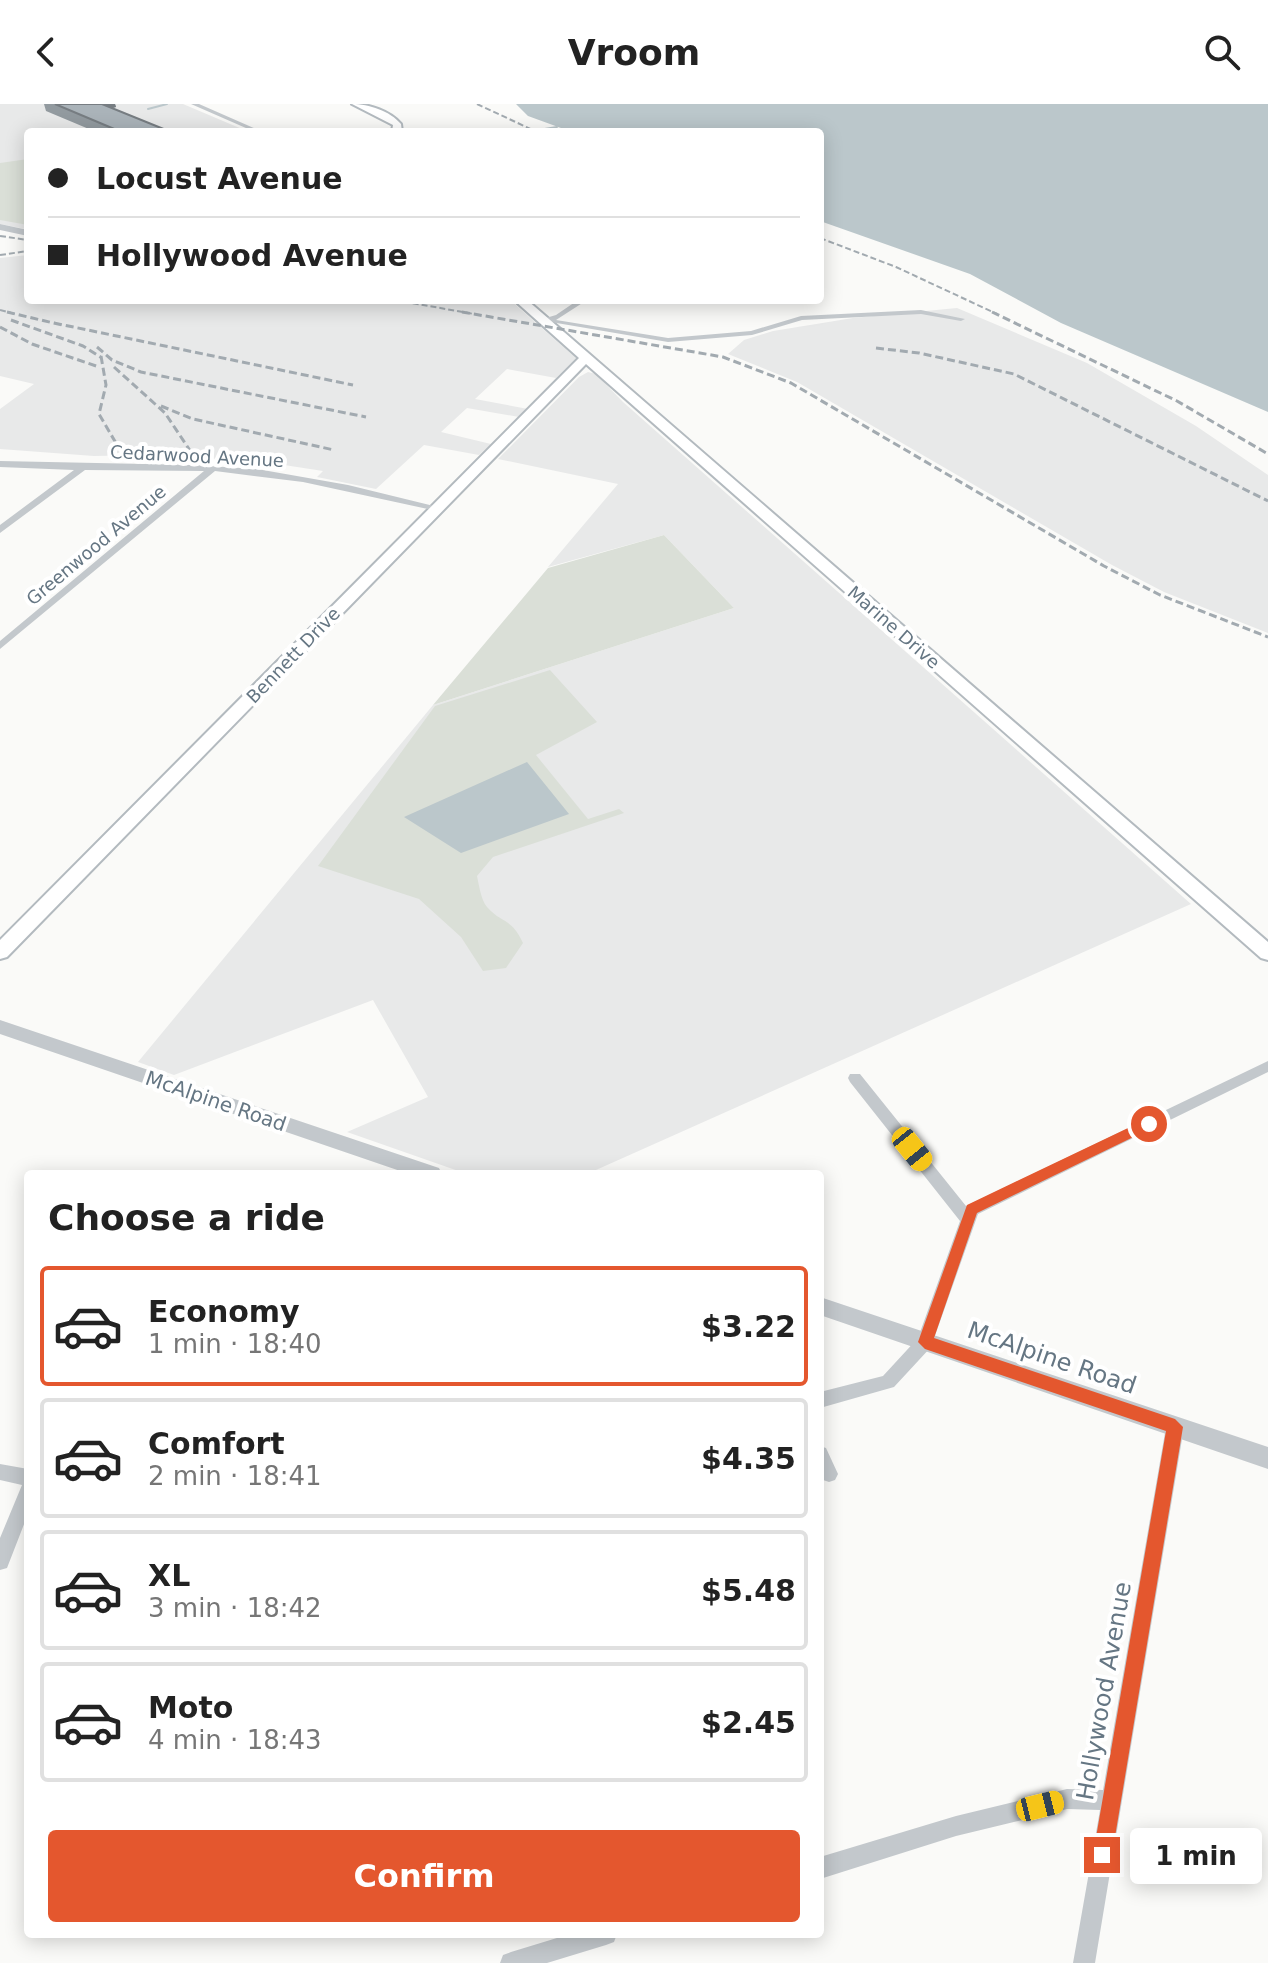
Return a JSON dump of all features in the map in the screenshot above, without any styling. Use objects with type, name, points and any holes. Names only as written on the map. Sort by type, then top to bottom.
[{"type":"main road","points":[[356,104],[391,118],[397,128]]},
{"type":"main road","name":"Marine Drive","points":[[525,304],[1268,953]]},
{"type":"main road","name":"Bennett Drive","points":[[0,952],[585,358]]},
{"type":"street","points":[[194,104],[251,128]]},
{"type":"street","points":[[0,227],[24,232]]},
{"type":"street","points":[[543,320],[558,317],[577,304]]},
{"type":"street","points":[[543,320],[668,340],[752,333],[801,318],[921,312],[961,319]]},
{"type":"street","name":"Cedarwood Avenue","points":[[0,464],[212,469],[310,481],[437,508]]},
{"type":"street","points":[[0,530],[83,467]]},
{"type":"street","name":"Greenwood Avenue","points":[[0,646],[212,469]]},
{"type":"street","name":"McAlpine Road","points":[[0,1027],[420,1170]]},
{"type":"street","points":[[824,1399],[888,1382],[925,1342],[972,1210],[1268,1066]]},
{"type":"street","points":[[855,1078],[968,1219]]},
{"type":"street","name":"McAlpine Road","points":[[824,1307],[1268,1458]]},
{"type":"street","name":"Hollywood Avenue","points":[[1084,1963],[1175,1427]]},
{"type":"street","points":[[824,1463],[829,1474]]},
{"type":"street","points":[[0,1472],[24,1477]]},
{"type":"street","points":[[0,1561],[24,1501]]},
{"type":"street","points":[[824,1867],[956,1826],[1067,1799],[1112,1800]]},
{"type":"street","points":[[511,1963],[593,1938]]},
{"type":"shaded area","points":[[0,104],[183,104],[240,128],[24,128],[24,229],[0,224]]},
{"type":"shaded area","points":[[516,104],[1268,104],[1268,412],[1061,323],[970,274],[824,222],[824,128],[561,128],[528,116]]},
{"type":"shaded area","points":[[24,160],[24,224],[0,220],[0,163]]},
{"type":"shaded area","points":[[24,255],[24,304],[515,304],[576,358],[556,378],[507,369],[475,399],[528,409],[519,417],[467,408],[441,432],[491,444],[479,455],[424,445],[376,489],[317,477],[323,471],[258,461],[147,455],[94,456],[0,449],[0,409],[34,384],[0,376],[0,258]]},
{"type":"shaded area","points":[[957,308],[1087,363],[1196,426],[1268,475],[1268,633],[1164,592],[797,382],[728,354],[744,340],[773,331],[853,318]]},
{"type":"shaded area","points":[[588,372],[596,374],[623,402],[1191,904],[596,1170],[456,1170],[347,1132],[428,1097],[373,1000],[174,1075],[138,1062],[433,705],[734,608],[664,535],[548,567],[618,484],[498,459],[579,377]]},
{"type":"shaded area","points":[[664,535],[734,608],[433,705],[548,568]]},
{"type":"shaded area","points":[[550,670],[597,722],[536,755],[588,819],[619,809],[624,813],[493,857],[477,876],[482,896],[487,907],[514,929],[523,943],[506,968],[483,971],[461,937],[419,899],[318,866],[435,706]]},
{"type":"shaded area","points":[[527,762],[569,814],[461,853],[404,817]]},
{"type":"building","points":[[55,104],[102,104],[161,128],[112,128]]},
{"type":"waterway","points":[[148,109],[167,104]]},
{"type":"waterway","points":[[551,128],[557,127]]},
{"type":"railway","points":[[477,104],[528,128]]},
{"type":"railway","points":[[0,236],[24,239]]},
{"type":"railway","points":[[824,240],[896,267],[997,314]]},
{"type":"railway","points":[[0,255],[24,252]]},
{"type":"railway","points":[[418,304],[474,314]]},
{"type":"railway","points":[[0,310],[11,313]]},
{"type":"railway","points":[[7,312],[11,313]]},
{"type":"railway","points":[[462,312],[723,357],[791,383],[1104,566],[1160,595],[1268,637]]},
{"type":"railway","points":[[992,312],[1177,401],[1268,454]]},
{"type":"railway","points":[[11,313],[62,325]]},
{"type":"railway","points":[[11,320],[83,346],[101,358]]},
{"type":"railway","points":[[54,323],[353,385]]},
{"type":"railway","points":[[0,327],[32,344],[99,367]]},
{"type":"railway","points":[[97,347],[112,360],[141,372],[366,417]]},
{"type":"railway","points":[[876,348],[919,353],[1014,374],[1268,501]]},
{"type":"railway","points":[[101,358],[106,385],[99,414],[120,450]]},
{"type":"railway","points":[[114,367],[165,413],[191,452]]},
{"type":"railway","points":[[161,406],[193,419],[334,450]]},
{"type":"route","points":[[1102,1855],[1175,1427],[925,1342],[972,1210],[1149,1124]]}]
